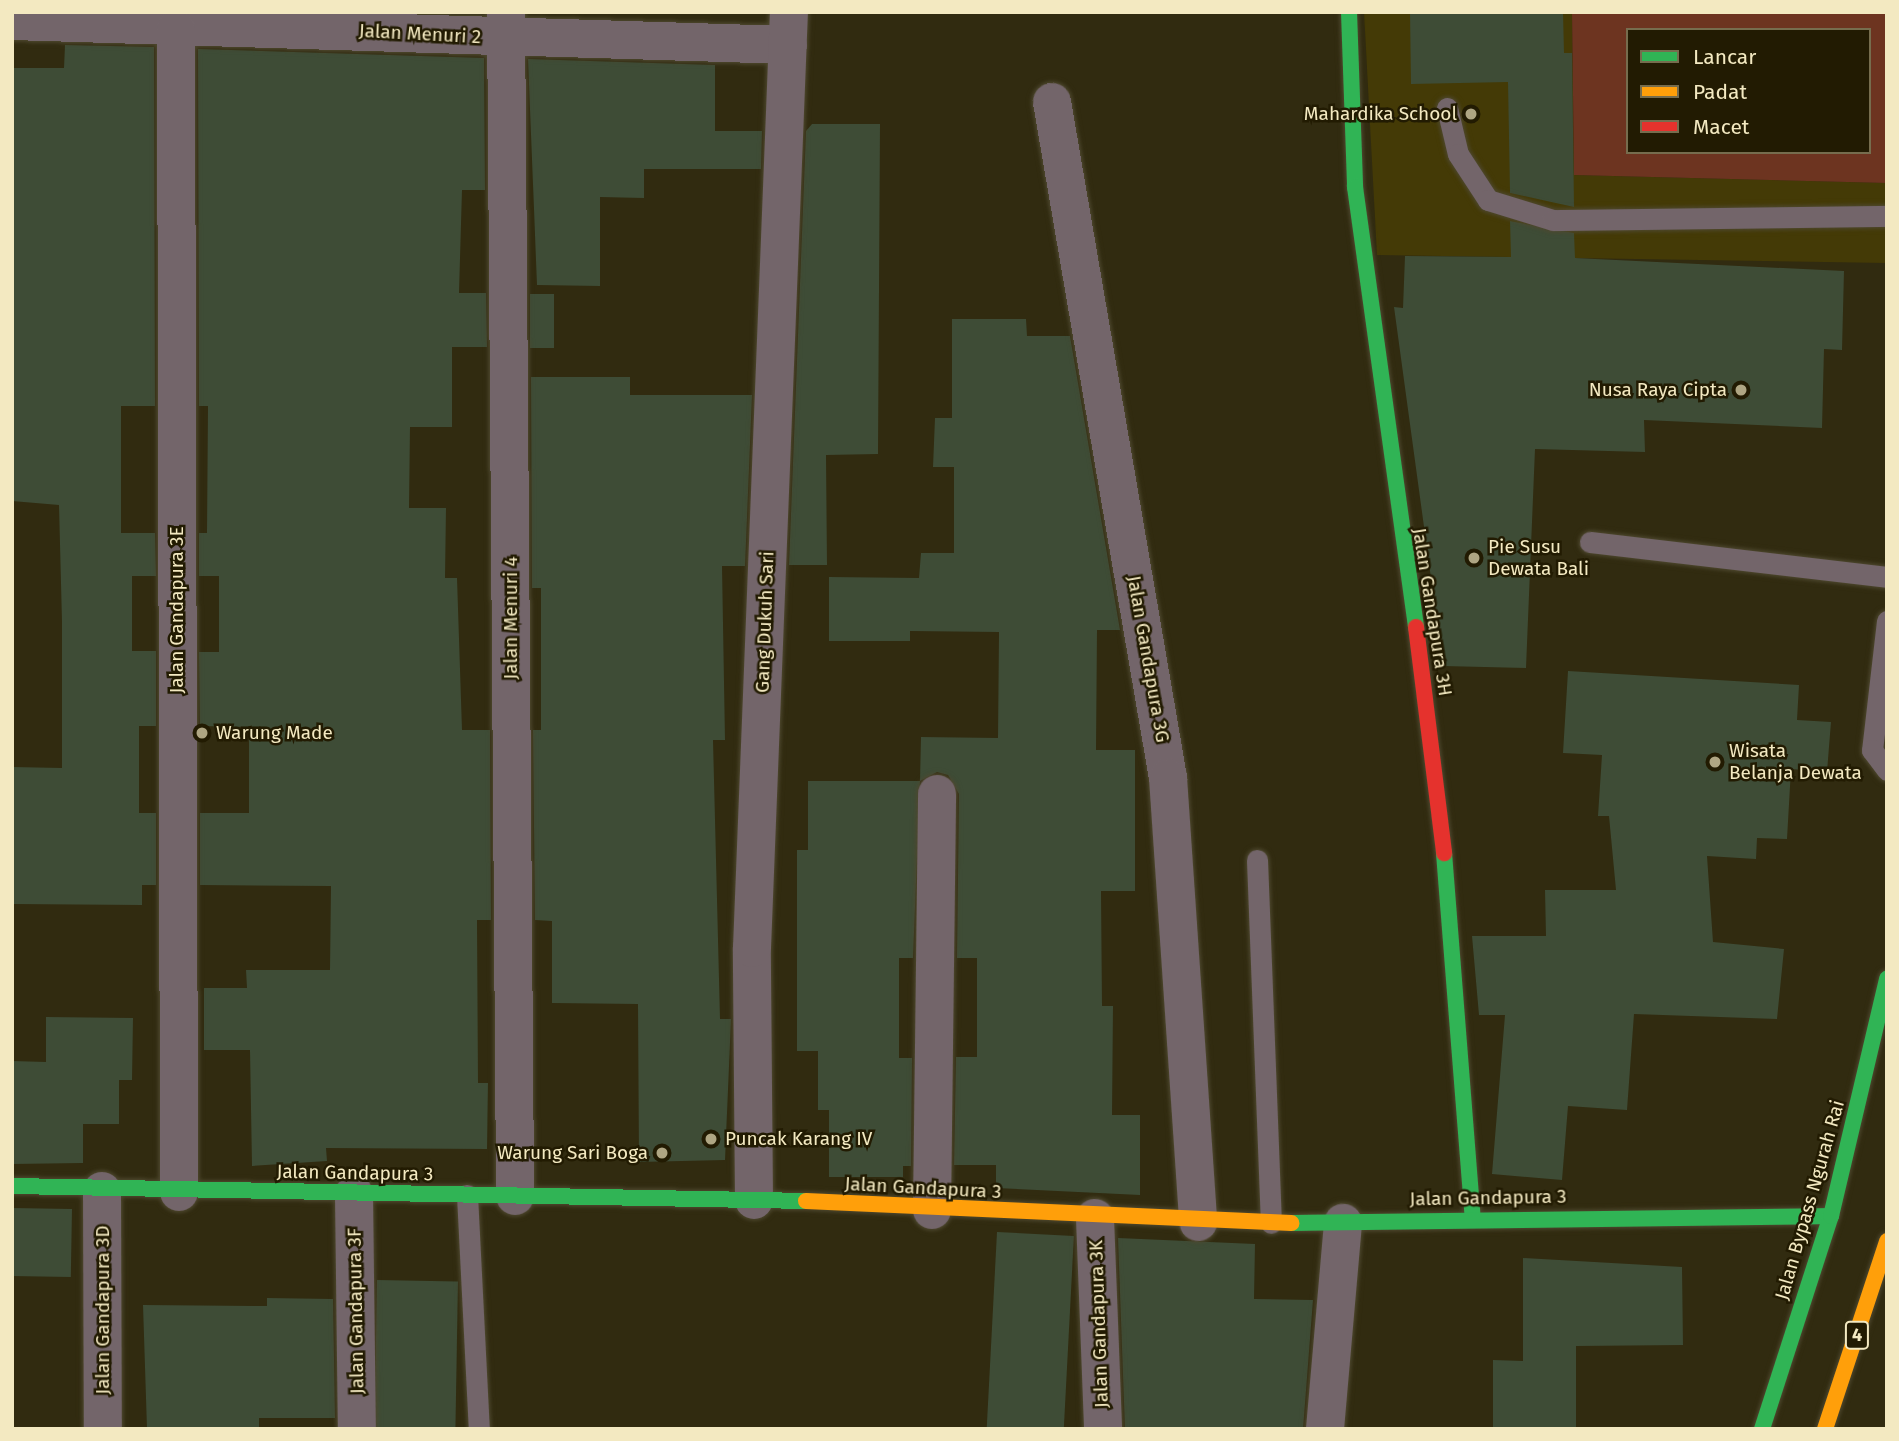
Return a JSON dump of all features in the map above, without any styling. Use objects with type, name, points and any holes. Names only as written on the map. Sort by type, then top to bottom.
[{"type":"main road","name":"Jalan Gandapura 3H","points":[[1349,12],[1355,187],[1440,804],[1473,1218]]},
{"type":"main road","name":"Jalan Bypass Ngurah Rai","points":[[1762,1429],[1831,1216],[1887,979]]},
{"type":"main road","name":"Jalan Gandapura 3","points":[[12,1186],[102,1191],[754,1200],[1198,1222],[1343,1223],[1473,1218],[1831,1216]]},
{"type":"main road","name":"4","points":[[1825,1429],[1887,1241]]},
{"type":"street","name":"Jalan Menuri 2","points":[[12,21],[53,18],[176,29],[292,26],[789,29]]},
{"type":"street","name":"Jalan Menuri 4","points":[[506,26],[515,1196]]},
{"type":"street","name":"Jalan Gandapura 3E","points":[[176,29],[179,1192]]},
{"type":"street","name":"Gang Dukuh Sari","points":[[754,1200],[752,948],[789,29]]},
{"type":"street","name":"Jalan Gandapura 3G","points":[[1052,102],[1168,778],[1198,1222]]},
{"type":"street","points":[[932,1210],[937,794]]},
{"type":"street","name":"Jalan Gandapura 3D","points":[[102,1191],[103,1429]]},
{"type":"street","name":"Jalan Gandapura 3F","points":[[354,1194],[357,1429]]},
{"type":"street","name":"Jalan Gandapura 3K","points":[[1095,1218],[1103,1429]]},
{"type":"street","points":[[1325,1429],[1343,1223]]},
{"type":"lane","points":[[1447,108],[1458,154],[1488,200],[1553,220],[1887,216]]},
{"type":"lane","points":[[1590,542],[1887,577]]},
{"type":"lane","points":[[1887,621],[1872,750],[1887,770]]},
{"type":"lane","points":[[1257,860],[1271,1223]]},
{"type":"lane","points":[[467,1195],[479,1429]]},
{"type":"shaded area","name":"Mahardika School","points":[[1364,12],[1572,12],[1574,175],[1887,183],[1887,263],[1377,255]]},
{"type":"shaded area","points":[[1572,12],[1887,12],[1887,183],[1574,175]]},
{"type":"building","points":[[1410,12],[1563,12],[1564,53],[1572,53],[1574,207],[1510,193],[1508,82],[1411,84]]},
{"type":"building","points":[[65,45],[154,47],[155,406],[121,406],[121,533],[155,533],[156,576],[132,576],[132,651],[156,651],[156,726],[139,726],[139,813],[156,813],[156,885],[142,885],[142,905],[12,904],[12,767],[62,768],[62,622],[59,505],[12,501],[12,68],[64,68]]},
{"type":"building","points":[[198,49],[484,58],[485,190],[462,190],[459,293],[486,293],[487,347],[452,347],[452,427],[410,427],[409,508],[446,508],[445,578],[457,578],[462,730],[490,730],[491,920],[477,920],[478,1083],[488,1083],[487,1149],[326,1148],[327,1161],[252,1166],[250,1050],[204,1050],[204,988],[247,988],[246,970],[330,970],[331,886],[200,885],[200,813],[249,813],[249,727],[200,726],[199,652],[219,652],[219,576],[199,576],[199,533],[207,533],[208,406],[199,406]]},
{"type":"building","points":[[528,59],[715,65],[715,131],[762,131],[761,169],[644,169],[644,198],[600,197],[600,286],[537,285]]},
{"type":"building","points":[[812,124],[880,124],[878,454],[826,455],[827,565],[789,565],[806,131]]},
{"type":"building","points":[[1510,221],[1574,233],[1575,258],[1844,271],[1842,350],[1824,349],[1822,428],[1644,420],[1645,452],[1535,449],[1526,668],[1443,666],[1394,307],[1403,308],[1405,256],[1511,257]]},
{"type":"building","points":[[530,294],[554,294],[554,348],[530,348]]},
{"type":"building","points":[[952,319],[1026,319],[1027,336],[1070,336],[1120,630],[1097,630],[1096,750],[1135,750],[1135,891],[1101,891],[1102,1006],[1113,1006],[1112,1115],[1140,1115],[1140,1195],[996,1188],[996,1165],[954,1165],[956,1057],[977,1057],[977,958],[957,958],[959,794],[948,775],[937,772],[920,781],[921,737],[998,738],[999,632],[910,631],[910,641],[829,641],[829,577],[919,578],[921,553],[954,553],[954,467],[933,467],[935,418],[952,418]]},
{"type":"building","points":[[531,377],[630,377],[630,395],[752,395],[745,566],[722,566],[725,740],[713,740],[720,1019],[731,1019],[725,1160],[639,1162],[638,1004],[552,1003],[552,921],[535,920],[533,730],[541,730],[541,588],[532,588]]},
{"type":"building","points":[[1568,671],[1799,685],[1797,720],[1831,722],[1827,772],[1791,769],[1787,839],[1757,838],[1756,859],[1707,856],[1713,942],[1784,949],[1777,1019],[1634,1014],[1627,1110],[1568,1106],[1562,1180],[1492,1174],[1505,1015],[1479,1015],[1472,936],[1546,936],[1545,890],[1616,890],[1609,816],[1598,816],[1602,755],[1563,753]]},
{"type":"building","points":[[808,781],[920,781],[913,958],[899,958],[899,1058],[912,1058],[911,1166],[903,1166],[903,1177],[829,1177],[829,1110],[818,1110],[818,1051],[797,1051],[797,850],[808,850]]},
{"type":"building","points":[[46,1017],[133,1018],[132,1080],[119,1080],[119,1124],[83,1124],[83,1163],[12,1164],[12,1061],[46,1062]]},
{"type":"building","points":[[12,1208],[72,1209],[71,1277],[12,1276]]},
{"type":"building","points":[[997,1232],[1074,1236],[1064,1429],[987,1429]]},
{"type":"building","points":[[1118,1238],[1255,1244],[1254,1299],[1313,1300],[1303,1429],[1125,1429]]},
{"type":"building","points":[[1523,1258],[1682,1267],[1683,1345],[1576,1346],[1576,1429],[1493,1429],[1493,1360],[1523,1361]]},
{"type":"building","points":[[377,1280],[458,1281],[455,1429],[374,1429]]},
{"type":"building","points":[[267,1298],[333,1299],[335,1418],[259,1418],[259,1429],[147,1429],[143,1305],[267,1306]]},
{"type":"traffic: fast","points":[[1349,12],[1355,187],[1416,627]]},
{"type":"traffic: fast","points":[[1444,853],[1473,1218]]},
{"type":"traffic: fast","points":[[1762,1429],[1831,1216],[1887,979]]},
{"type":"traffic: fast","points":[[12,1186],[806,1201]]},
{"type":"traffic: fast","points":[[1292,1223],[1831,1216]]},
{"type":"traffic: slow","points":[[806,1201],[1292,1223]]},
{"type":"traffic: slow","points":[[1825,1429],[1887,1241]]},
{"type":"traffic: jam","points":[[1416,627],[1444,853]]},
{"type":"place","name":"Mahardika School","points":[[1471,114]]},
{"type":"place","name":"Nusa Raya Cipta","points":[[1741,390]]},
{"type":"place","name":"Pie Susu Dewata Bali","points":[[1474,558]]},
{"type":"place","name":"Warung Made","points":[[202,733]]},
{"type":"place","name":"Wisata Belanja Dewata","points":[[1715,762]]},
{"type":"place","name":"Puncak Karang IV","points":[[711,1139]]},
{"type":"place","name":"Warung Sari Boga","points":[[662,1153]]}]
